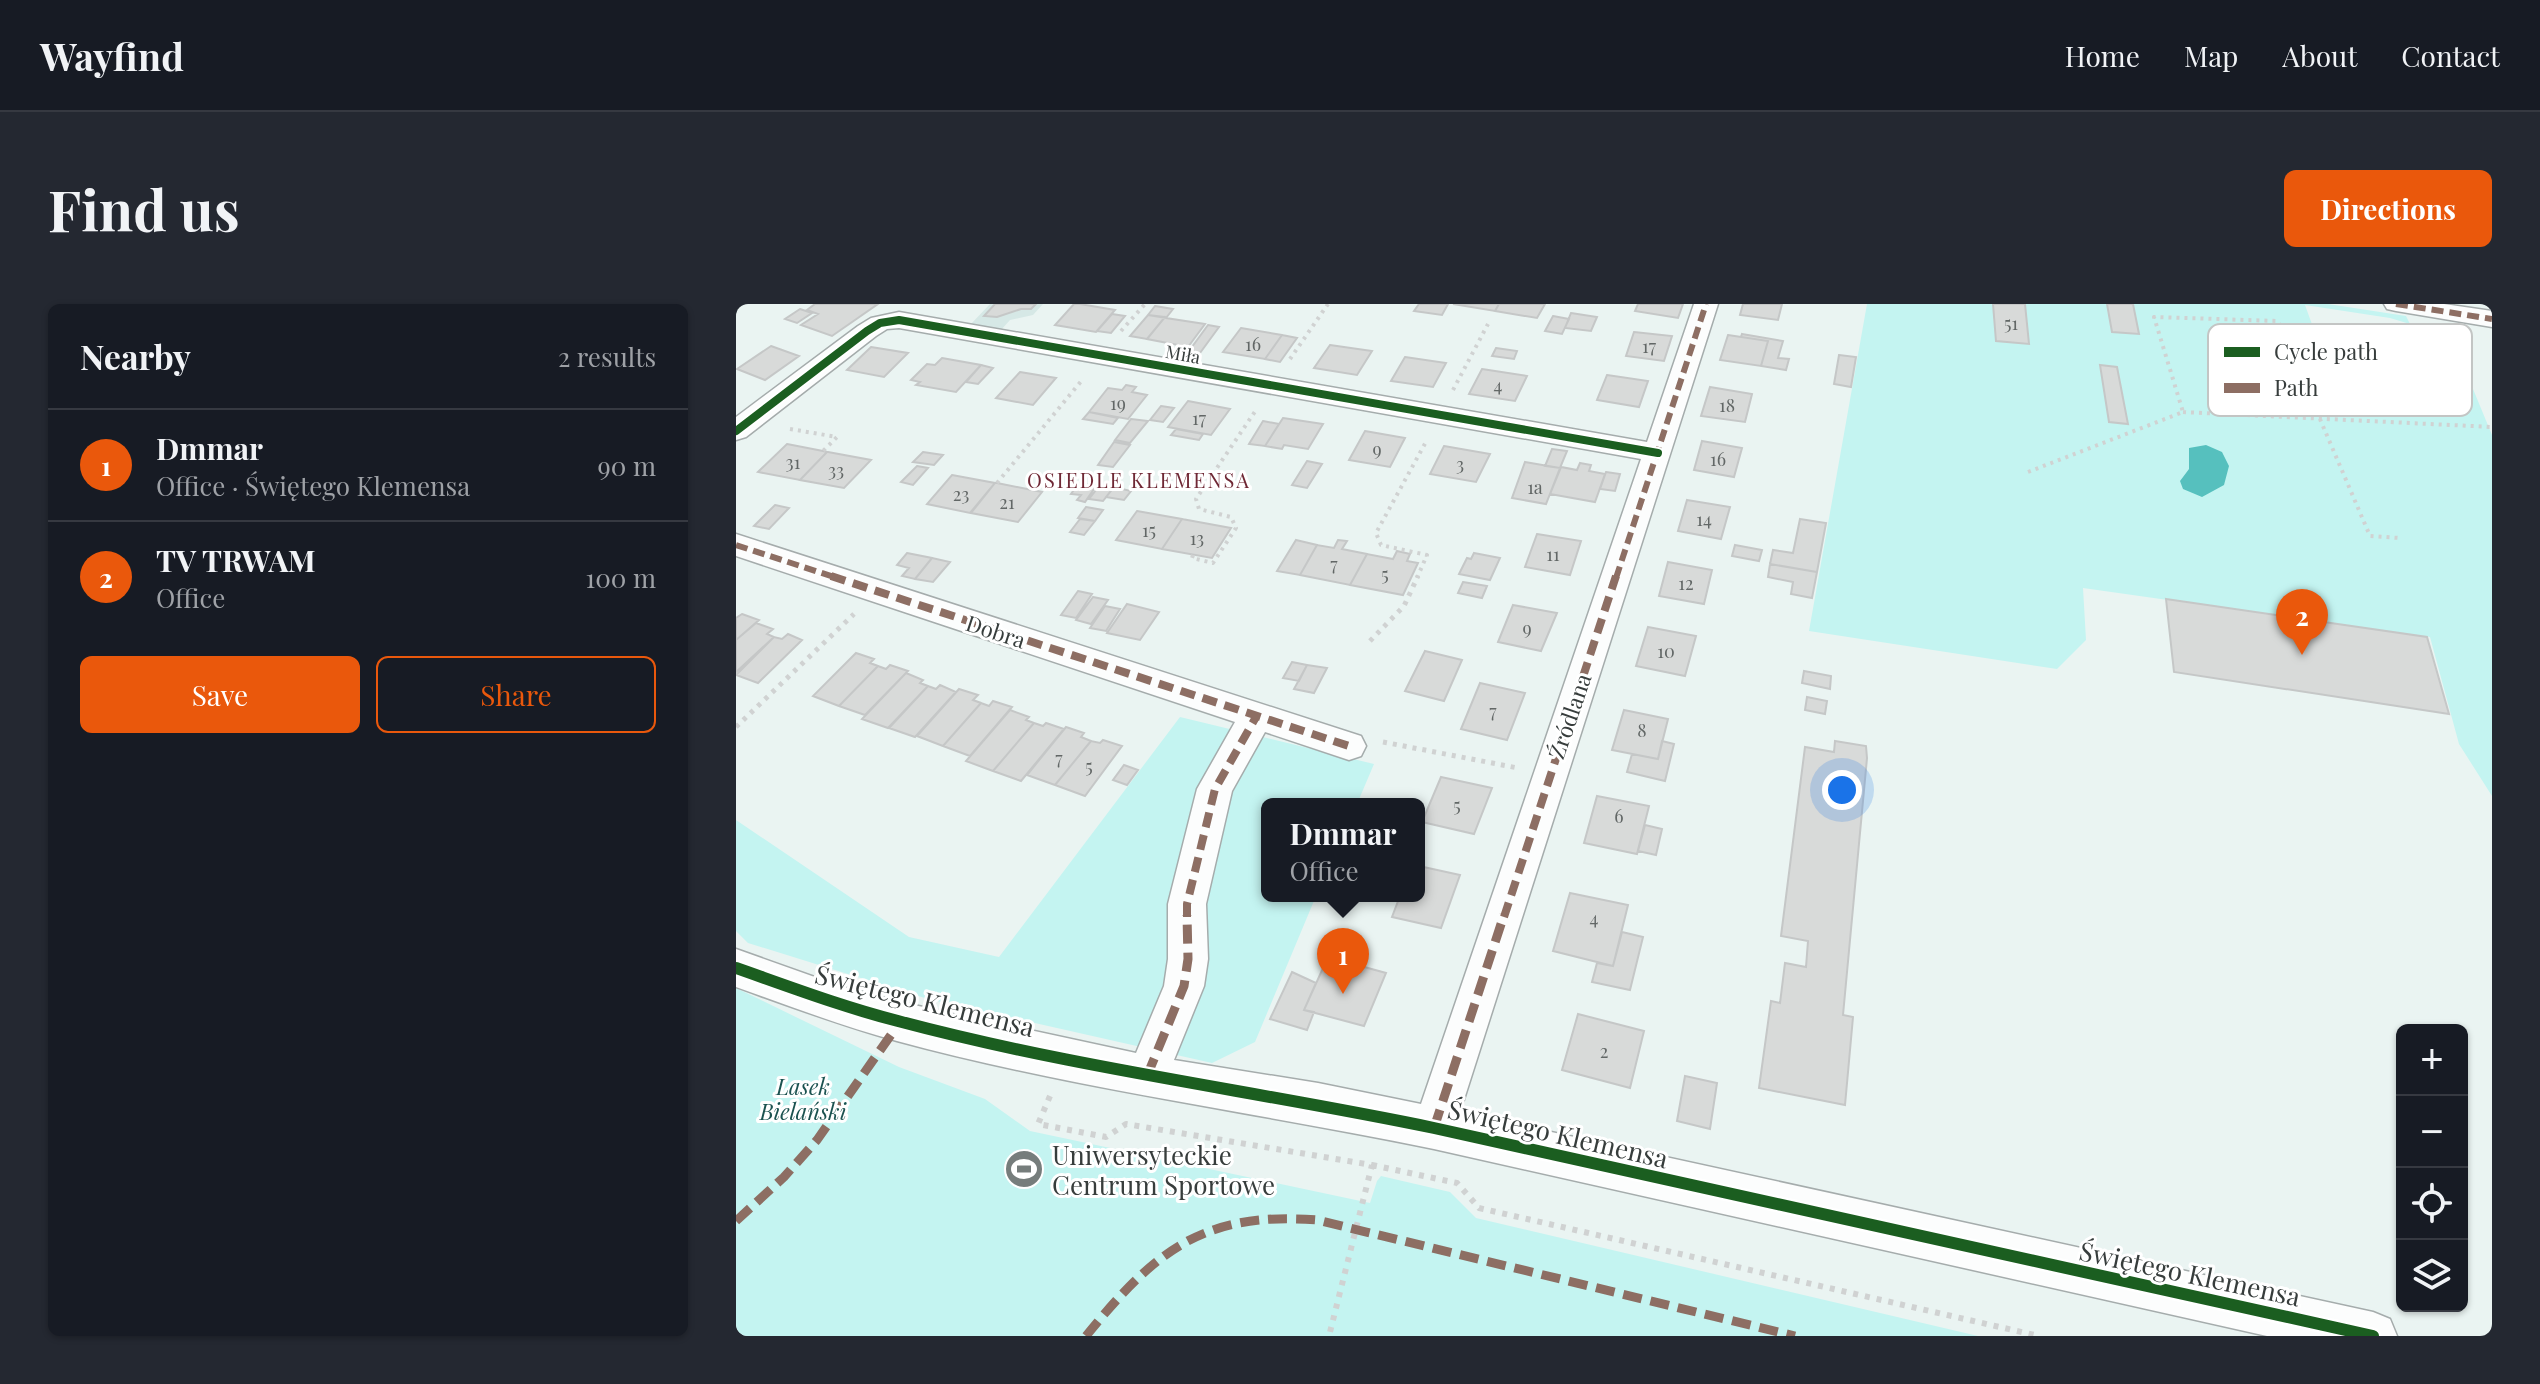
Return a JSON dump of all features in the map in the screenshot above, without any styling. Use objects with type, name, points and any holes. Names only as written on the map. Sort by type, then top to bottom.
[{"type":"street","name":"Źródlana","points":[[1434,1128],[1706,304]]},
{"type":"street","points":[[2396,304],[2492,319]]},
{"type":"street","name":"Miła","points":[[736,431],[867,331],[880,323],[899,320],[1658,453]]},
{"type":"street","name":"Dobra","points":[[736,545],[1349,746]]},
{"type":"street","points":[[1147,1076],[1184,986],[1188,959],[1187,904],[1215,789],[1256,717]]},
{"type":"street","name":"Świętego Klemensa","points":[[736,968],[870,1014],[1147,1076],[1318,1104],[1434,1128],[2373,1336]]},
{"type":"path","points":[[1115,338],[1145,304]]},
{"type":"path","points":[[1283,369],[1328,304]]},
{"type":"path","points":[[2183,412],[2154,317],[2278,321],[2279,324]]},
{"type":"path","points":[[1451,394],[1488,324]]},
{"type":"path","points":[[997,483],[1084,378]]},
{"type":"path","points":[[1193,555],[1192,558],[1213,563],[1236,528],[1231,517],[1199,509],[1196,499],[1256,409]]},
{"type":"path","points":[[2028,472],[2183,412],[2208,413]]},
{"type":"path","points":[[2261,416],[2492,427]]},
{"type":"path","points":[[2319,416],[2370,536],[2400,538]]},
{"type":"path","points":[[782,427],[837,437],[823,451]]},
{"type":"path","points":[[1370,641],[1404,606],[1427,555],[1381,545],[1376,533],[1428,438]]},
{"type":"path","points":[[736,727],[864,605]]},
{"type":"path","points":[[1381,741],[1549,775]]},
{"type":"path","points":[[1067,1058],[1038,1124],[1106,1137],[1126,1124],[1372,1165],[1457,1183],[1479,1208],[2039,1336]]},
{"type":"path","points":[[1329,1336],[1372,1165]]},
{"type":"shaded area","points":[[990,304],[1043,304],[1033,315],[1010,320],[1001,330],[970,325]]},
{"type":"green space","points":[[1867,304],[2328,304],[2406,316],[2410,324],[2305,305],[2312,324],[2208,324],[2208,416],[2472,416],[2472,388],[2492,435],[2492,796],[2459,744],[2430,637],[2083,588],[2086,640],[2057,669],[1809,631]]},
{"type":"green space","points":[[1180,717],[1374,764],[1360,798],[1261,798],[1261,902],[1313,902],[1255,1042],[1212,1063],[928,999],[748,943],[736,931],[736,820],[909,937],[999,957]]},
{"type":"green space","name":"Uniwersyteckie Centrum Sportowe","points":[[736,988],[899,1067],[985,1099],[1030,1131],[1370,1203],[1381,1176],[1450,1192],[1476,1218],[1978,1336],[736,1336]]},
{"type":"water","points":[[2206,445],[2222,452],[2229,466],[2224,485],[2202,497],[2183,489],[2180,481],[2189,469],[2189,448]]},
{"type":"building","points":[[815,304],[878,304],[832,336],[801,325],[818,314],[807,310]]},
{"type":"building","points":[[995,304],[1036,304],[1031,309],[997,317],[984,316]]},
{"type":"building","points":[[1074,304],[1115,310],[1096,332],[1055,325]]},
{"type":"building","points":[[1419,304],[1448,304],[1442,315],[1414,311]]},
{"type":"building","points":[[1453,304],[1499,304],[1495,311]]},
{"type":"building","points":[[1499,304],[1545,304],[1537,318],[1495,311]]},
{"type":"building","points":[[1638,304],[1683,304],[1678,318],[1635,311]]},
{"type":"building","points":[[1743,304],[1782,304],[1778,320],[1740,315]]},
{"type":"building","points":[[1993,304],[2025,304],[2029,344],[1996,341]]},
{"type":"building","points":[[2107,304],[2133,304],[2139,334],[2112,332]]},
{"type":"building","points":[[1155,306],[1173,309],[1166,318],[1148,315]]},
{"type":"building","points":[[800,309],[812,313],[797,323],[785,319]]},
{"type":"building","points":[[1571,313],[1597,317],[1591,331],[1565,328]]},
{"type":"building","points":[[1112,314],[1125,316],[1111,333],[1097,331]]},
{"type":"building","points":[[1148,315],[1165,317],[1147,339],[1130,336]]},
{"type":"building","points":[[1553,316],[1569,319],[1562,334],[1545,331]]},
{"type":"building","points":[[1165,317],[1205,324],[1188,347],[1147,339]]},
{"type":"building","points":[[1208,325],[1219,327],[1200,353],[1189,351]]},
{"type":"building","points":[[1241,328],[1282,335],[1265,359],[1223,352]]},
{"type":"building","points":[[1634,332],[1672,336],[1664,361],[1626,356]]},
{"type":"building","points":[[1742,334],[1783,341],[1778,358],[1789,359],[1786,370],[1761,366],[1768,341],[1741,337]]},
{"type":"building","points":[[1282,335],[1297,338],[1280,362],[1265,359]]},
{"type":"building","points":[[1728,335],[1768,341],[1761,366],[1720,360]]},
{"type":"building","points":[[1330,345],[1372,351],[1357,375],[1314,368]]},
{"type":"building","points":[[771,346],[799,356],[765,380],[737,369]]},
{"type":"building","points":[[871,347],[908,353],[884,377],[847,370]]},
{"type":"building","points":[[1496,348],[1517,351],[1514,359],[1492,356]]},
{"type":"building","points":[[1839,355],[1856,357],[1851,387],[1834,384]]},
{"type":"building","points":[[1405,357],[1446,363],[1433,387],[1391,381]]},
{"type":"building","points":[[942,358],[981,365],[956,392],[916,385],[920,382],[911,380],[927,364],[935,365]]},
{"type":"building","points":[[981,365],[993,368],[978,384],[966,382]]},
{"type":"building","points":[[2100,365],[2117,367],[2128,424],[2109,422]]},
{"type":"building","points":[[1482,369],[1527,376],[1515,401],[1469,394]]},
{"type":"building","points":[[1020,372],[1056,378],[1033,405],[996,398]]},
{"type":"building","points":[[1607,375],[1648,381],[1639,407],[1597,400]]},
{"type":"building","points":[[1126,385],[1136,387],[1132,392],[1147,395],[1128,419],[1089,412],[1108,388],[1122,390]]},
{"type":"building","points":[[1710,387],[1752,394],[1745,422],[1701,416]]},
{"type":"building","points":[[1188,401],[1230,409],[1211,435],[1168,427]]},
{"type":"building","points":[[1161,406],[1174,408],[1163,422],[1150,420]]},
{"type":"building","points":[[1089,412],[1118,418],[1113,424],[1083,419]]},
{"type":"building","points":[[1283,418],[1323,424],[1308,449],[1265,446]]},
{"type":"building","points":[[1131,419],[1148,421],[1130,443],[1115,440]]},
{"type":"building","points":[[1263,421],[1279,424],[1265,446],[1249,444]]},
{"type":"building","points":[[1176,429],[1203,434],[1199,440],[1171,435]]},
{"type":"building","points":[[1365,431],[1405,438],[1390,467],[1349,460]]},
{"type":"building","points":[[1702,441],[1742,448],[1734,477],[1694,470]]},
{"type":"building","points":[[1114,442],[1130,445],[1113,467],[1098,465]]},
{"type":"building","points":[[787,444],[827,452],[800,480],[758,472]]},
{"type":"building","points":[[1444,446],[1490,454],[1476,482],[1430,474]]},
{"type":"building","points":[[1552,449],[1567,451],[1560,468],[1545,466]]},
{"type":"building","points":[[827,452],[871,460],[844,488],[800,480]]},
{"type":"building","points":[[923,452],[943,455],[934,465],[913,462]]},
{"type":"building","points":[[1307,461],[1322,464],[1307,488],[1292,485]]},
{"type":"building","points":[[1525,462],[1560,468],[1546,504],[1512,498]]},
{"type":"building","points":[[1580,463],[1591,465],[1589,471],[1605,474],[1595,502],[1550,494],[1561,467],[1577,470]]},
{"type":"building","points":[[917,466],[928,468],[913,485],[901,482]]},
{"type":"building","points":[[1606,472],[1620,474],[1615,491],[1600,489]]},
{"type":"building","points":[[952,475],[995,483],[970,513],[927,504]]},
{"type":"building","points":[[995,483],[1042,492],[1018,522],[971,513]]},
{"type":"building","points":[[1079,483],[1096,486],[1085,502],[1077,500],[1081,495],[1071,494]]},
{"type":"building","points":[[1100,485],[1114,487],[1103,501],[1089,499]]},
{"type":"building","points":[[1114,487],[1131,491],[1124,500],[1106,497]]},
{"type":"building","points":[[1687,500],[1730,507],[1721,539],[1678,531]]},
{"type":"building","points":[[775,505],[789,508],[769,529],[754,526]]},
{"type":"building","points":[[1086,507],[1103,510],[1095,521],[1078,518]]},
{"type":"building","points":[[1137,511],[1182,519],[1162,549],[1116,540]]},
{"type":"building","points":[[1080,519],[1095,521],[1084,535],[1070,532]]},
{"type":"building","points":[[1182,519],[1231,528],[1212,558],[1162,549]]},
{"type":"building","points":[[1800,519],[1826,523],[1817,572],[1770,564],[1773,550],[1793,553]]},
{"type":"building","points":[[1537,534],[1581,541],[1570,575],[1525,567]]},
{"type":"building","points":[[1296,540],[1317,545],[1300,575],[1277,571]]},
{"type":"building","points":[[1338,540],[1347,541],[1342,549],[1367,554],[1350,585],[1300,575],[1317,545],[1334,548]]},
{"type":"building","points":[[1735,545],[1762,550],[1759,561],[1732,556]]},
{"type":"building","points":[[1397,551],[1410,554],[1407,561],[1418,563],[1403,595],[1350,585],[1367,554],[1393,559]]},
{"type":"building","points":[[907,553],[932,558],[915,579],[902,576],[909,568],[897,565]]},
{"type":"building","points":[[1474,553],[1500,558],[1490,580],[1459,574],[1467,558],[1471,559]]},
{"type":"building","points":[[932,558],[950,562],[933,582],[915,579]]},
{"type":"building","points":[[1668,562],[1712,570],[1704,604],[1659,596]]},
{"type":"building","points":[[1770,564],[1817,572],[1812,598],[1791,594],[1793,582],[1768,577]]},
{"type":"building","points":[[1463,582],[1487,586],[1482,598],[1458,593]]},
{"type":"building","points":[[1078,591],[1092,594],[1076,618],[1061,615]]},
{"type":"building","points":[[1093,597],[1108,600],[1091,624],[1076,620]]},
{"type":"building","points":[[2166,599],[2427,637],[2449,714],[2174,672]]},
{"type":"building","points":[[1127,604],[1159,612],[1140,640],[1107,633]]},
{"type":"building","points":[[1513,605],[1557,613],[1541,651],[1498,642]]},
{"type":"building","points":[[1105,606],[1120,609],[1106,631],[1090,628]]},
{"type":"building","points":[[742,614],[759,620],[736,640],[736,618]]},
{"type":"building","points":[[756,623],[773,629],[767,634],[774,637],[736,672],[736,640]]},
{"type":"building","points":[[1648,627],[1696,636],[1685,676],[1636,666]]},
{"type":"building","points":[[788,634],[802,640],[758,683],[736,675],[774,637],[782,639]]},
{"type":"building","points":[[1425,651],[1462,660],[1444,701],[1405,691]]},
{"type":"building","points":[[856,653],[874,659],[870,663],[878,666],[839,706],[813,696]]},
{"type":"building","points":[[1292,662],[1307,665],[1299,681],[1283,678]]},
{"type":"building","points":[[890,665],[908,671],[865,715],[839,706],[878,666],[886,669]]},
{"type":"building","points":[[1307,665],[1327,668],[1314,693],[1294,689]]},
{"type":"building","points":[[1804,671],[1831,676],[1830,689],[1802,683]]},
{"type":"building","points":[[906,673],[923,680],[920,683],[928,686],[888,728],[862,719]]},
{"type":"building","points":[[1480,683],[1525,693],[1507,740],[1461,729]]},
{"type":"building","points":[[940,685],[956,692],[915,737],[889,728],[928,686],[936,689]]},
{"type":"building","points":[[959,689],[978,695],[973,700],[981,703],[943,746],[917,736]]},
{"type":"building","points":[[1807,697],[1827,701],[1825,714],[1805,710]]},
{"type":"building","points":[[993,701],[1012,707],[970,756],[943,746],[981,703],[989,706]]},
{"type":"building","points":[[1010,710],[1029,717],[1026,720],[1034,723],[993,771],[966,761]]},
{"type":"building","points":[[1624,710],[1668,719],[1658,759],[1612,750]]},
{"type":"building","points":[[1034,723],[1064,729],[1021,781],[993,771]]},
{"type":"building","points":[[1066,727],[1084,733],[1081,737],[1091,741],[1055,785],[1027,775]]},
{"type":"building","points":[[1103,740],[1122,746],[1085,796],[1055,785],[1091,741],[1100,743]]},
{"type":"building","points":[[1662,741],[1674,744],[1665,781],[1627,772],[1632,754],[1658,759]]},
{"type":"building","points":[[1835,741],[1866,746],[1867,758],[1843,1015],[1853,1017],[1845,1105],[1759,1088],[1771,1001],[1780,1003],[1785,963],[1806,967],[1808,941],[1781,936],[1805,747],[1834,752]]},
{"type":"building","points":[[1124,765],[1138,770],[1127,785],[1113,780]]},
{"type":"building","points":[[1441,777],[1492,788],[1474,834],[1425,823],[1425,815]]},
{"type":"building","points":[[1597,796],[1649,806],[1637,854],[1584,843]]},
{"type":"building","points":[[1645,825],[1662,829],[1656,855],[1638,851]]},
{"type":"building","points":[[1425,867],[1460,875],[1441,928],[1392,917],[1398,902],[1425,902]]},
{"type":"building","points":[[1570,893],[1628,905],[1613,966],[1553,951]]},
{"type":"building","points":[[1622,932],[1643,937],[1630,990],[1592,982],[1597,963],[1613,966]]},
{"type":"building","points":[[1328,957],[1386,973],[1364,1026],[1304,1010]]},
{"type":"building","points":[[1292,972],[1316,983],[1304,1010],[1314,1012],[1307,1030],[1270,1019]]},
{"type":"building","points":[[1578,1014],[1644,1031],[1630,1088],[1562,1070]]},
{"type":"building","points":[[1685,1076],[1717,1083],[1710,1129],[1677,1121]]},
{"type":"marked path","points":[[1434,1128],[1706,304]]},
{"type":"marked path","points":[[2396,304],[2492,319]]},
{"type":"marked path","points":[[736,545],[1349,746]]},
{"type":"marked path","points":[[1147,1076],[1184,986],[1188,959],[1187,904],[1215,789],[1256,717]]},
{"type":"marked path","points":[[736,1221],[784,1177],[817,1140],[900,1022]]},
{"type":"marked path","points":[[1086,1336],[1133,1281],[1158,1259],[1185,1242],[1213,1228],[1244,1220],[1279,1217],[1317,1220],[1795,1336]]},
{"type":"cycle path","points":[[736,431],[867,331],[880,323],[899,320],[1658,453]]},
{"type":"cycle path","points":[[736,968],[840,1005],[900,1022],[1147,1076],[1318,1104],[1434,1128],[2373,1336]]},
{"type":"place","name":"TV TRWAM","points":[[2302,655]]},
{"type":"place","name":"Dmmar","points":[[1343,994]]},
{"type":"place","name":"Uniwersyteckie Centrum Sportowe","points":[[1024,1169]]},
{"type":"district","name":"OSIEDLE KLEMENSA","points":[[1139,479]]},
{"type":"park label","name":"Lasek Bielański","points":[[803,1098]]}]
